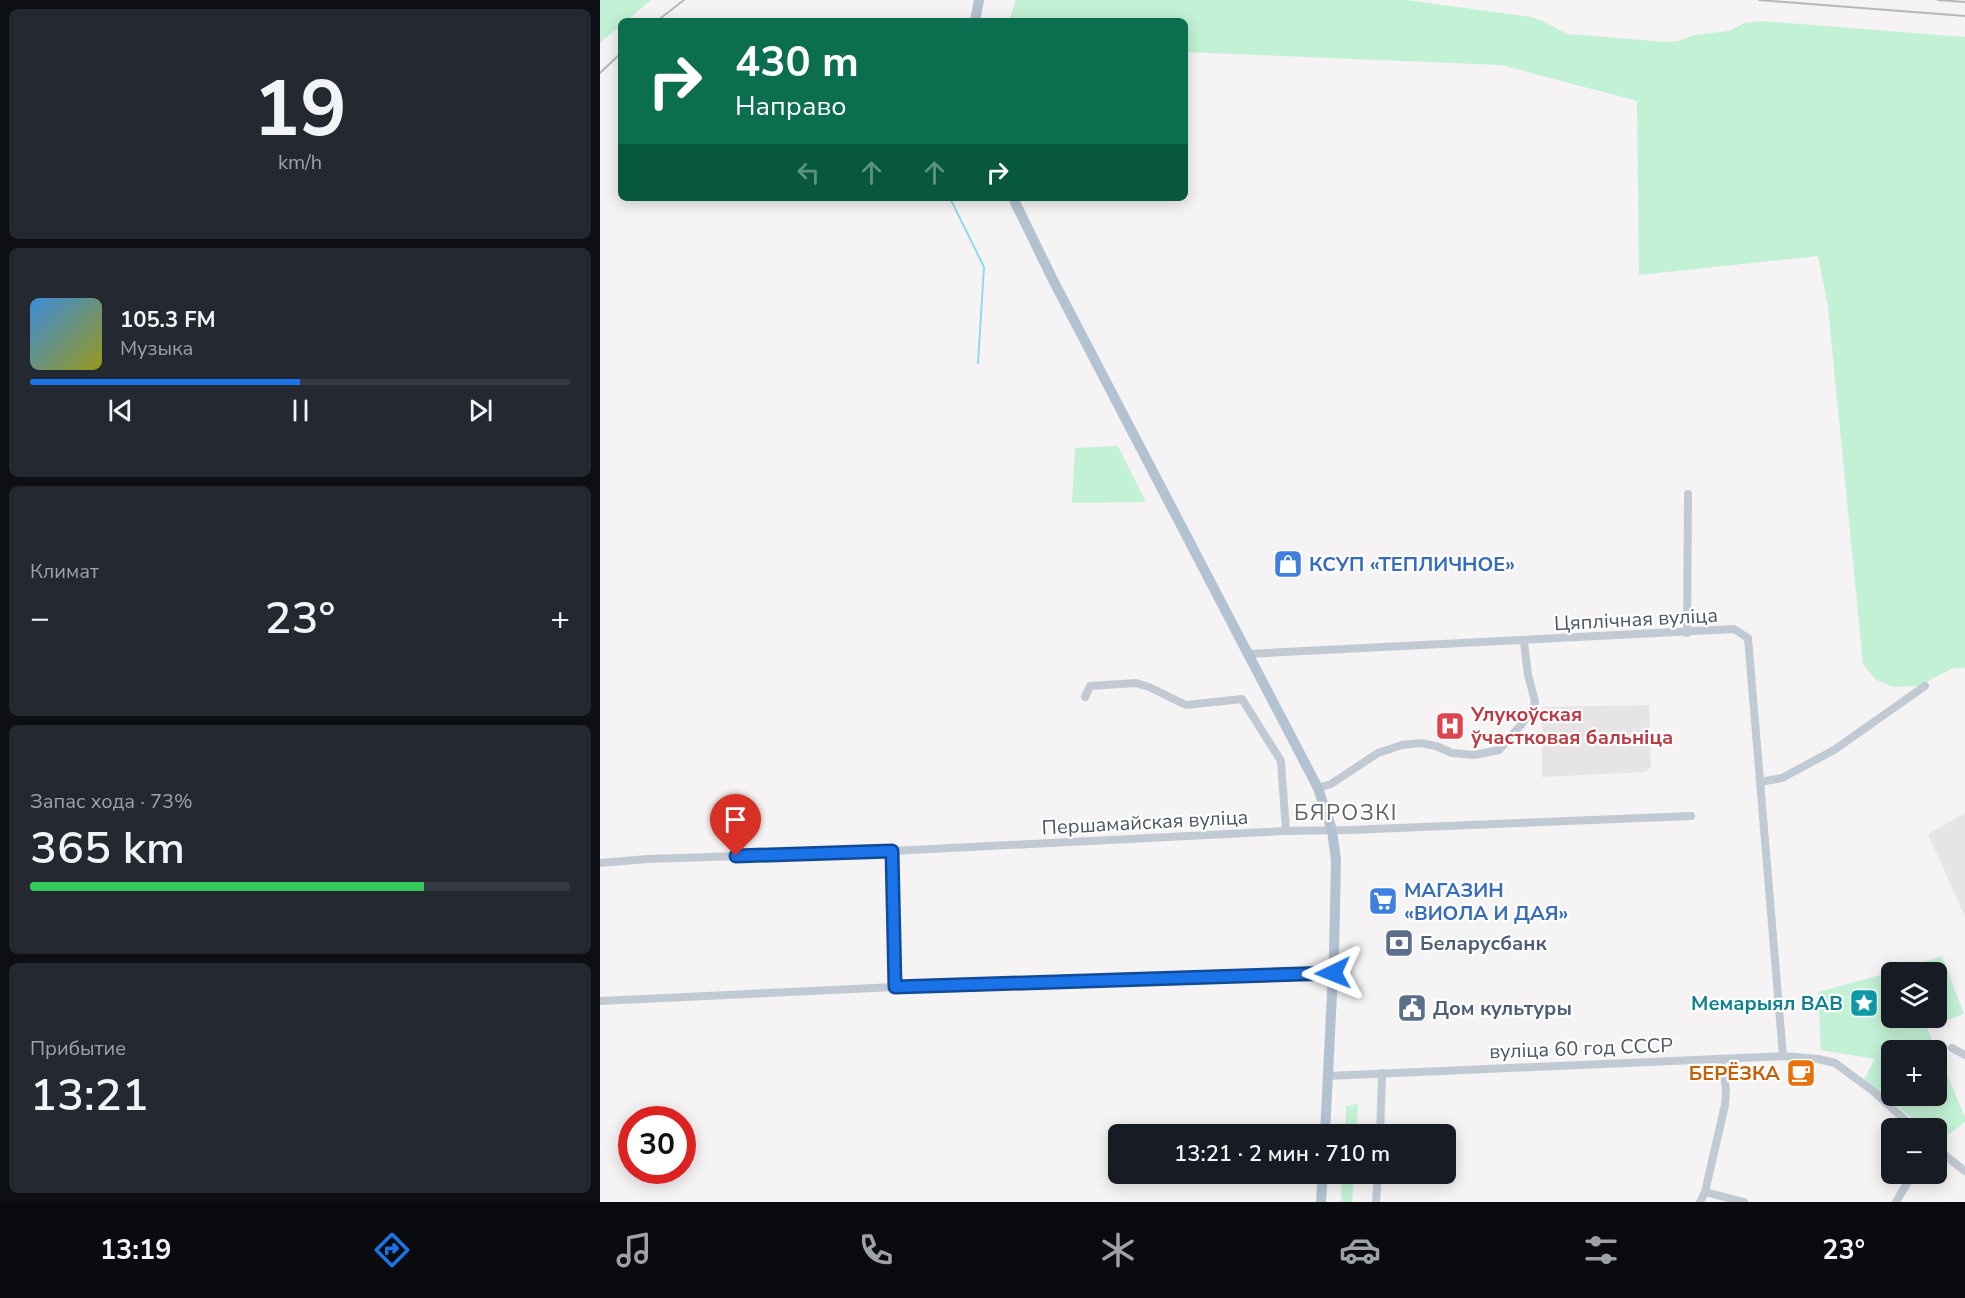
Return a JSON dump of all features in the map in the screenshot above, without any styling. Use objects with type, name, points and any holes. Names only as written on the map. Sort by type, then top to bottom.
[{"type":"main road","points":[[976,18],[980,0]]},
{"type":"main road","points":[[1014,201],[1053,280],[1317,788],[1332,830],[1336,860],[1326,1124]]},
{"type":"main road","points":[[1321,1202],[1322,1184]]},
{"type":"street","points":[[1687,633],[1688,494]]},
{"type":"street","name":"Цяплічная вуліца","points":[[1247,654],[1524,642],[1734,629],[1748,638],[1783,1056]]},
{"type":"street","points":[[1317,788],[1331,784],[1378,753],[1401,745],[1420,743],[1436,746],[1452,753],[1474,755],[1499,750],[1534,706],[1524,642]]},
{"type":"street","points":[[1085,697],[1090,686],[1136,683],[1186,705],[1242,699],[1281,761],[1286,831]]},
{"type":"street","points":[[1760,782],[1782,778],[1834,750],[1925,686]]},
{"type":"street","name":"Першамайская вуліца","points":[[600,862],[892,851],[1286,831],[1691,816]]},
{"type":"street","points":[[892,851],[895,987]]},
{"type":"street","points":[[600,1001],[895,987],[1333,973]]},
{"type":"street","points":[[1952,1048],[1965,1055]]},
{"type":"street","name":"вуліца 60 год СССР","points":[[1328,1076],[1783,1056],[1834,1063],[1873,1091],[1903,1118]]},
{"type":"street","points":[[1700,1202],[1705,1192],[1724,1113],[1725,1089],[1721,1059]]},
{"type":"street","points":[[1380,1124],[1382,1073]]},
{"type":"street","points":[[1947,1157],[1965,1171]]},
{"type":"street","points":[[1376,1202],[1377,1184]]},
{"type":"street","points":[[1896,1202],[1907,1184]]},
{"type":"street","points":[[1705,1192],[1744,1202]]},
{"type":"shaded area","points":[[1649,705],[1651,767],[1645,772],[1542,777],[1542,707]]},
{"type":"shaded area","points":[[1965,813],[1965,917],[1928,834]]},
{"type":"green space","points":[[600,0],[651,0],[630,18],[618,18],[618,28],[600,43]]},
{"type":"green space","points":[[1016,0],[1406,0],[1531,17],[1568,34],[1666,42],[1678,41],[1694,35],[1729,31],[1745,23],[1761,21],[1965,37],[1965,668],[1953,668],[1919,686],[1894,687],[1876,680],[1863,664],[1828,307],[1818,256],[1639,275],[1637,101],[1501,65],[1188,52],[1188,18],[1010,18]]},
{"type":"green space","points":[[1118,446],[1146,502],[1072,503],[1075,448]]},
{"type":"green space","points":[[1942,956],[1944,962],[1923,962]]},
{"type":"green space","points":[[1947,969],[1964,1014],[1947,1020]]},
{"type":"green space","points":[[1881,975],[1881,1028],[1927,1028],[1932,1040],[1881,1040],[1881,1093],[1864,1079],[1875,1059],[1821,1050],[1818,992]]},
{"type":"green space","points":[[1947,1075],[1965,1122],[1947,1136],[1947,1118],[1912,1118],[1897,1106],[1947,1106]]},
{"type":"green space","points":[[1358,1104],[1357,1124],[1345,1124],[1346,1106]]},
{"type":"green space","points":[[1342,1184],[1353,1184],[1352,1202],[1341,1202]]},
{"type":"waterway","points":[[951,201],[984,267],[978,363]]},
{"type":"railway","points":[[661,18],[684,0]]},
{"type":"railway","points":[[1759,0],[1965,16]]},
{"type":"railway","points":[[1938,0],[1965,2]]},
{"type":"railway","points":[[600,73],[618,56]]},
{"type":"place","name":"КСУП «ТЕПЛИЧНОЕ»","points":[[1288,564]]},
{"type":"place","name":"Улукоўская ўчастковая бальніца","points":[[1450,726]]},
{"type":"place","name":"МАГАЗИН «ВИОЛА И ДАЯ»","points":[[1383,901]]},
{"type":"place","name":"Беларусбанк","points":[[1399,943]]},
{"type":"place","name":"Мемарыял ВАВ","points":[[1864,1003]]},
{"type":"place","name":"Дом культуры","points":[[1412,1008]]},
{"type":"place","name":"БЕРЁЗКА","points":[[1801,1073]]},
{"type":"district","name":"БЯРОЗКІ","points":[[1346,812]]},
{"type":"route","points":[[736,856],[892,851],[895,987],[1333,973]]}]
